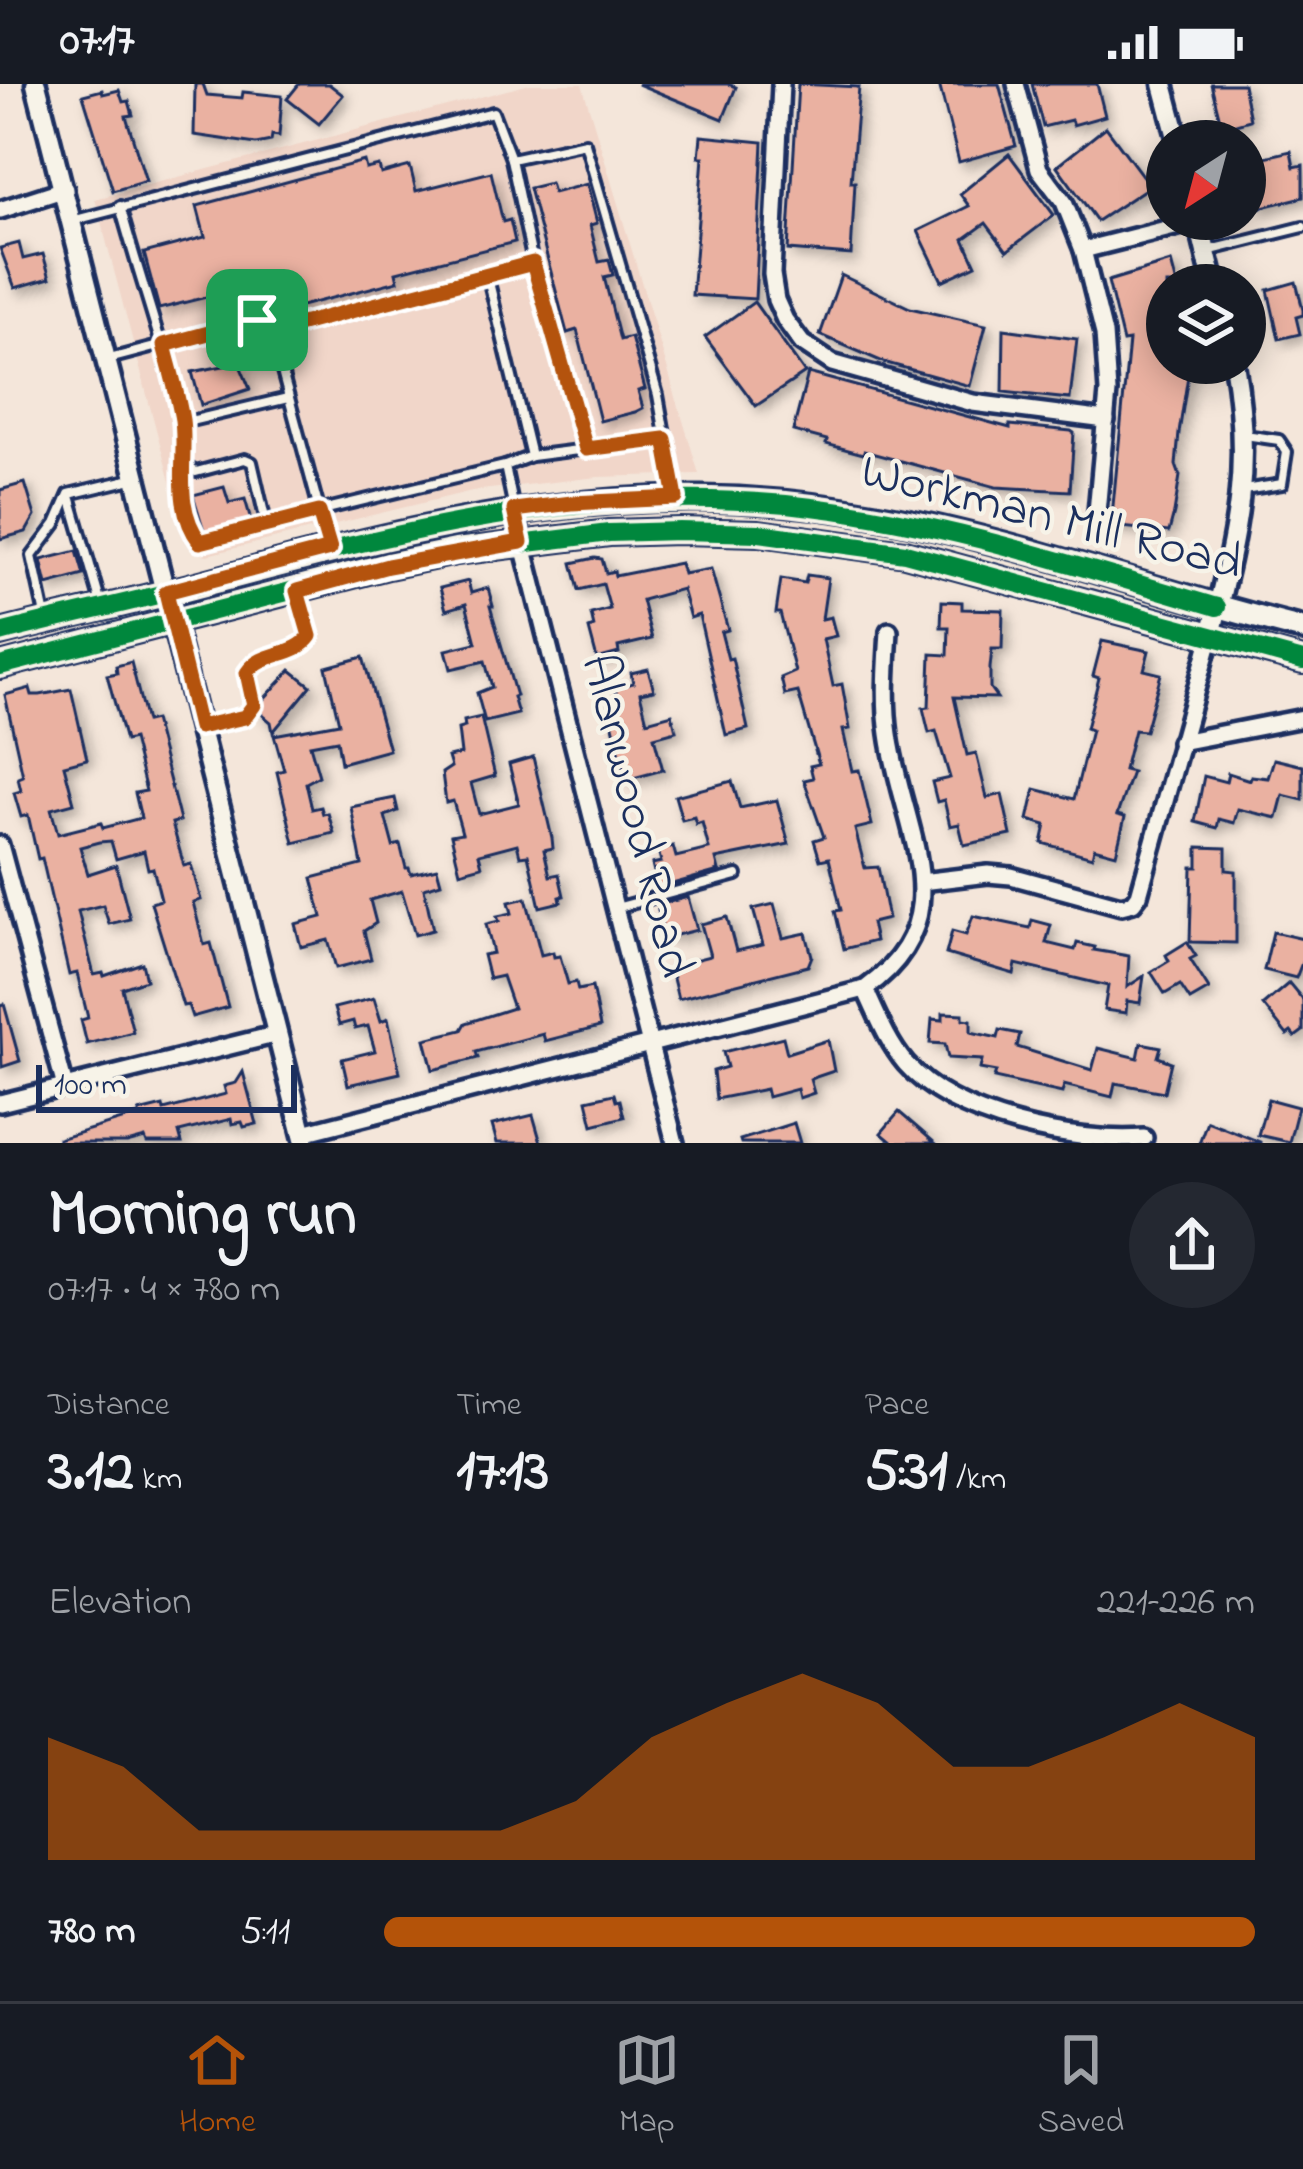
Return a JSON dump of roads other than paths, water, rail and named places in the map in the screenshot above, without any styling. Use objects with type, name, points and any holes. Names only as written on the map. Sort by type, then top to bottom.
[{"type":"main road","name":"Workman Mill Road","points":[[0,633],[445,522],[608,500],[676,498],[872,514],[1003,544],[1303,629]]},
{"type":"main road","name":"Workman Mill Road","points":[[0,666],[388,566],[521,542],[680,531],[832,541],[980,571],[1303,661]]},
{"type":"street","points":[[36,84],[304,1138],[865,989],[888,973],[906,954],[922,909],[921,882],[889,734],[889,631]]},
{"type":"street","points":[[781,84],[772,274],[776,300],[802,343],[832,363],[973,403],[1106,420]]},
{"type":"street","points":[[1016,84],[1039,169],[1064,202],[1083,250],[1108,359],[1096,523]]},
{"type":"street","points":[[1163,84],[1172,120]]},
{"type":"street","points":[[0,210],[65,189]]},
{"type":"street","points":[[1083,250],[1146,234]]},
{"type":"street","points":[[1203,240],[1209,264]]},
{"type":"street","points":[[921,882],[1011,876],[1120,906],[1133,903],[1139,895],[1210,638],[1243,490],[1245,435],[1237,384]]},
{"type":"street","name":"Alanwood Road","points":[[514,510],[675,1143]]},
{"type":"street","points":[[1180,742],[1303,718]]},
{"type":"street","points":[[0,845],[65,1087]]},
{"type":"street","points":[[865,989],[886,1035],[907,1065],[967,1108],[1104,1142],[1144,1138]]},
{"type":"street","points":[[0,1103],[278,1034]]},
{"type":"lane","points":[[74,220],[493,112],[511,159],[533,263],[586,449]]},
{"type":"lane","points":[[511,159],[585,143],[658,395],[676,498]]},
{"type":"lane","points":[[119,206],[152,322],[164,345],[182,423],[180,484],[200,542],[531,456],[665,439]]},
{"type":"lane","points":[[1206,251],[1303,227]]},
{"type":"lane","points":[[271,332],[533,263]]},
{"type":"lane","points":[[487,274],[531,456]]},
{"type":"lane","points":[[108,359],[257,320],[271,332],[330,549]]},
{"type":"lane","points":[[182,423],[288,398]]},
{"type":"lane","points":[[1243,490],[1282,484],[1287,452],[1279,440],[1245,435]]},
{"type":"lane","points":[[180,463],[196,472],[245,459],[252,462],[265,518],[273,522]]},
{"type":"lane","points":[[506,466],[514,510]]},
{"type":"lane","points":[[69,494],[137,478]]},
{"type":"lane","points":[[69,494],[102,607]]},
{"type":"lane","points":[[46,621],[32,556],[56,524],[69,494]]},
{"type":"lane","points":[[199,727],[245,717],[254,705],[247,673],[254,662],[302,647],[310,636],[297,591]]},
{"type":"lane","points":[[615,909],[737,874]]}]
